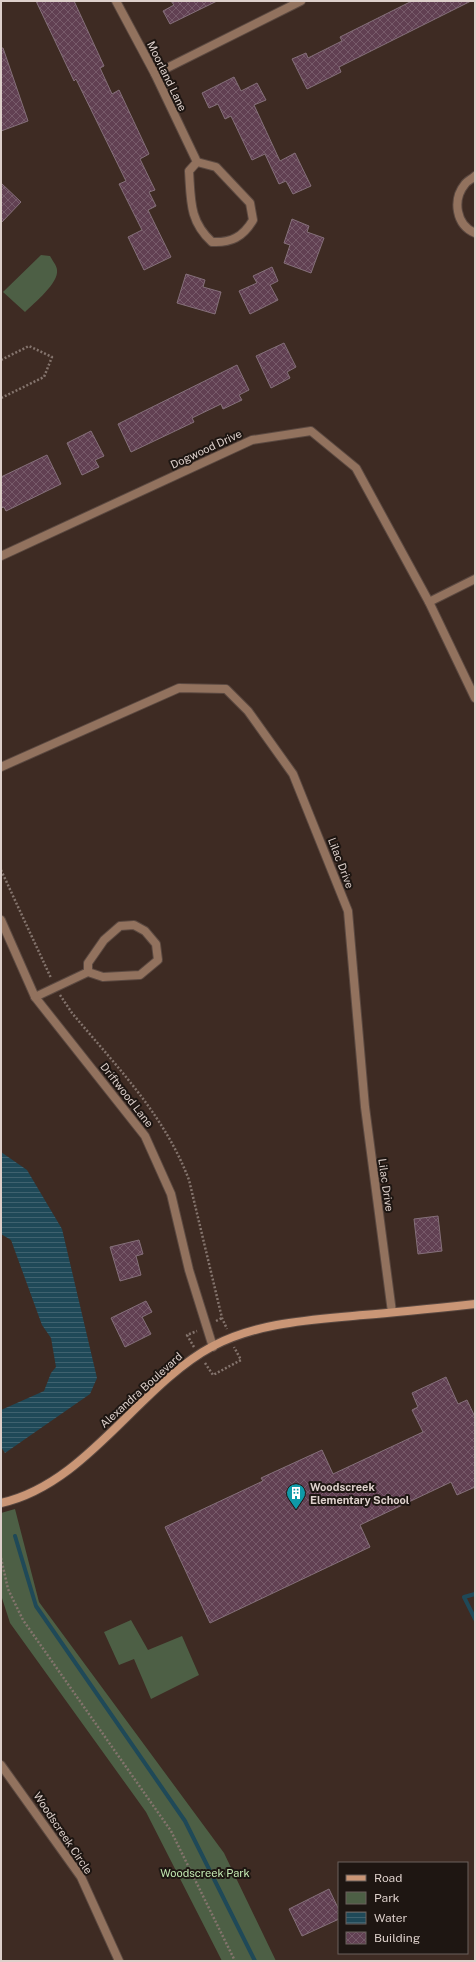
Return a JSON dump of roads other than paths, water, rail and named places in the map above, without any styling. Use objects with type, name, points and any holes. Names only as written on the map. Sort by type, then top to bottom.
[{"type":"street","name":"Moorland Lane","points":[[116,1],[155,74],[197,162]]},
{"type":"street","points":[[155,74],[301,1]]},
{"type":"street","points":[[197,162],[216,167],[250,203],[253,220],[246,231],[226,242],[212,242],[201,232],[193,215],[189,171],[197,162]]},
{"type":"street","points":[[475,176],[465,183],[458,195],[457,208],[461,221],[470,231],[475,233]]},
{"type":"street","name":"Dogwood Drive","points":[[1,556],[252,440],[311,431],[356,468],[429,602],[475,698]]},
{"type":"street","points":[[429,602],[475,579]]},
{"type":"street","name":"Lilac Drive","points":[[1,767],[179,688],[226,689],[248,711],[293,774],[348,911],[365,1107],[392,1312]]},
{"type":"street","name":"Driftwood Lane","points":[[1,920],[35,997],[145,1136],[171,1194],[189,1270],[213,1346]]},
{"type":"street","points":[[35,997],[88,972],[103,977],[140,975],[158,960],[156,944],[145,932],[134,925],[120,926],[104,940],[88,963],[88,972]]},
{"type":"street","name":"Alexandra Boulevard","points":[[1,1503],[15,1500],[43,1488],[69,1469],[185,1364],[213,1346],[244,1332],[299,1321],[475,1304]]},
{"type":"street","name":"Woodscreek Circle","points":[[1,1765],[81,1877],[119,1961]]},
{"type":"water","points":[[1,1152],[27,1170],[62,1229],[97,1378],[90,1394],[5,1453],[1,1447],[1,1410],[44,1391],[51,1373],[56,1367],[51,1338],[42,1325],[11,1240],[1,1234]]},
{"type":"waterway","points":[[15,1536],[36,1606],[185,1821],[255,1961]]},
{"type":"waterway","points":[[475,1594],[464,1597],[475,1619]]},
{"type":"place","name":"Woodscreek Elementary School","points":[[296,1510]]},
{"type":"park label","name":"Woodscreek Park","points":[[205,1873]]}]
